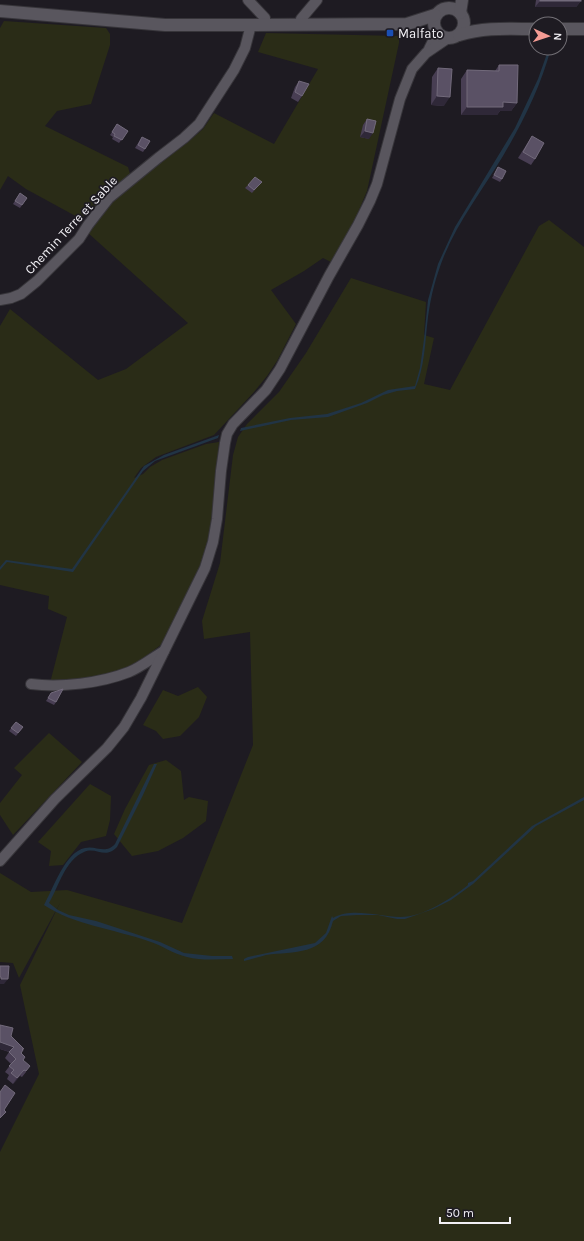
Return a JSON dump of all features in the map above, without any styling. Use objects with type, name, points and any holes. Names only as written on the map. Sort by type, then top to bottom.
[{"type":"main road","points":[[462,0],[462,15],[464,24],[462,30],[445,34],[434,26],[433,20],[436,15],[440,10],[449,4],[462,15],[476,24],[490,28]]},
{"type":"main road","points":[[0,11],[165,24],[407,24],[445,34],[490,28],[528,29]]},
{"type":"main road","points":[[407,24],[436,15]]},
{"type":"main road","points":[[568,29],[584,29]]},
{"type":"street","points":[[248,0],[265,18],[265,25]]},
{"type":"street","points":[[301,25],[301,19],[317,0]]},
{"type":"street","name":"Chemin Terre et Sable","points":[[0,300],[21,294],[37,281],[79,239],[109,198],[184,138],[199,124],[234,70],[245,48],[251,25]]},
{"type":"street","points":[[0,861],[55,799],[107,748],[124,727],[141,698],[205,568],[213,542],[217,519],[227,434],[233,424],[266,390],[280,369],[329,276],[358,226],[377,184],[400,99],[412,69],[445,34]]},
{"type":"street","points":[[31,684],[46,686],[110,678],[130,671],[164,650]]},
{"type":"green space","points":[[4,21],[106,28],[110,34],[110,45],[91,104],[57,111],[45,126],[128,167],[130,174],[81,219],[26,189],[8,176],[0,190],[0,28]]},
{"type":"green space","points":[[266,33],[399,36],[399,43],[367,191],[349,234],[333,263],[323,258],[271,290],[296,324],[277,361],[267,376],[214,435],[156,457],[141,468],[134,478],[143,474],[150,467],[162,460],[206,444],[219,442],[210,540],[203,565],[162,644],[130,668],[104,677],[50,683],[67,617],[48,609],[49,596],[0,585],[0,326],[10,309],[98,380],[126,369],[188,323],[87,232],[111,200],[188,142],[203,129],[214,113],[274,144],[318,69],[258,52]]},
{"type":"green space","points":[[549,220],[584,247],[584,1241],[0,1241],[0,1152],[39,1074],[20,985],[60,903],[19,978],[13,963],[0,962],[0,873],[31,892],[67,890],[182,923],[253,745],[250,632],[204,639],[202,621],[220,563],[233,455],[238,437],[247,424],[279,392],[306,353],[351,278],[426,302],[424,335],[434,338],[424,384],[450,390],[539,226]]},
{"type":"green space","points":[[198,687],[207,697],[199,717],[180,736],[163,739],[156,731],[143,725],[163,690],[178,696]]},
{"type":"green space","points":[[49,733],[82,762],[13,835],[0,815],[0,803],[22,775],[14,768]]},
{"type":"green space","points":[[166,760],[181,771],[184,800],[189,797],[208,801],[206,821],[183,838],[158,851],[132,856],[114,834],[125,809],[149,765]]},
{"type":"green space","points":[[90,784],[111,796],[110,820],[106,836],[81,842],[63,865],[49,866],[51,851],[38,842]]},
{"type":"water","points":[[546,56],[549,56],[537,90],[518,130],[464,217],[444,256],[432,293],[423,363],[415,389],[397,391],[383,395],[367,403],[328,417],[291,420],[240,431],[241,428],[290,418],[327,414],[361,403],[388,390],[415,386],[420,368],[428,300],[438,264],[455,227],[515,128],[538,79]]},
{"type":"water","points":[[219,435],[218,438],[155,461],[143,471],[73,572],[7,562],[0,570],[0,567],[6,560],[72,569],[144,466],[164,455]]},
{"type":"water","points":[[154,764],[157,764],[117,847],[113,851],[104,853],[88,851],[77,856],[67,867],[49,903],[58,910],[69,915],[96,921],[160,942],[184,953],[212,956],[232,956],[233,959],[204,959],[182,956],[153,943],[81,922],[56,912],[44,905],[60,872],[71,856],[85,848],[108,849],[115,844]]},
{"type":"water","points":[[584,797],[584,800],[536,826],[473,884],[451,900],[433,909],[405,919],[378,915],[341,916],[333,921],[329,932],[323,941],[316,946],[307,950],[266,955],[244,961],[244,959],[248,957],[315,943],[326,933],[332,916],[333,918],[349,913],[366,913],[400,917],[427,911],[453,896],[468,885],[468,883],[473,881],[532,826]]},
{"type":"building","points":[[581,0],[581,1],[540,1]]},
{"type":"building","points":[[499,65],[518,65],[517,103],[503,102],[503,107],[467,107],[467,70],[499,71]]},
{"type":"building","points":[[438,68],[452,69],[450,97],[437,96]]},
{"type":"building","points":[[299,81],[309,84],[302,96],[295,92]]},
{"type":"building","points":[[367,119],[376,121],[373,133],[365,131]]},
{"type":"building","points":[[117,124],[128,131],[122,140],[114,136],[115,134],[112,132]]},
{"type":"building","points":[[532,136],[544,143],[535,159],[523,152]]},
{"type":"building","points":[[142,137],[150,141],[145,149],[138,145]]},
{"type":"building","points":[[498,167],[506,171],[502,179],[494,175]]},
{"type":"building","points":[[255,177],[262,182],[254,190],[248,185]]},
{"type":"building","points":[[20,193],[27,198],[22,205],[15,201]]},
{"type":"building","points":[[63,689],[56,702],[48,698],[51,693]]},
{"type":"building","points":[[16,722],[23,727],[18,733],[11,728]]},
{"type":"building","points":[[0,966],[9,966],[8,979],[1,979]]},
{"type":"building","points":[[0,1025],[13,1028],[11,1036],[24,1049],[22,1049],[23,1050],[21,1053],[25,1057],[23,1060],[30,1066],[17,1078],[11,1073],[14,1070],[9,1066],[16,1059],[9,1052],[14,1047],[0,1042]]},
{"type":"building","points":[[5,1085],[15,1093],[4,1110],[6,1112],[0,1118],[0,1092]]},
{"type":"place","name":"Malfato","points":[[390,33]]}]
